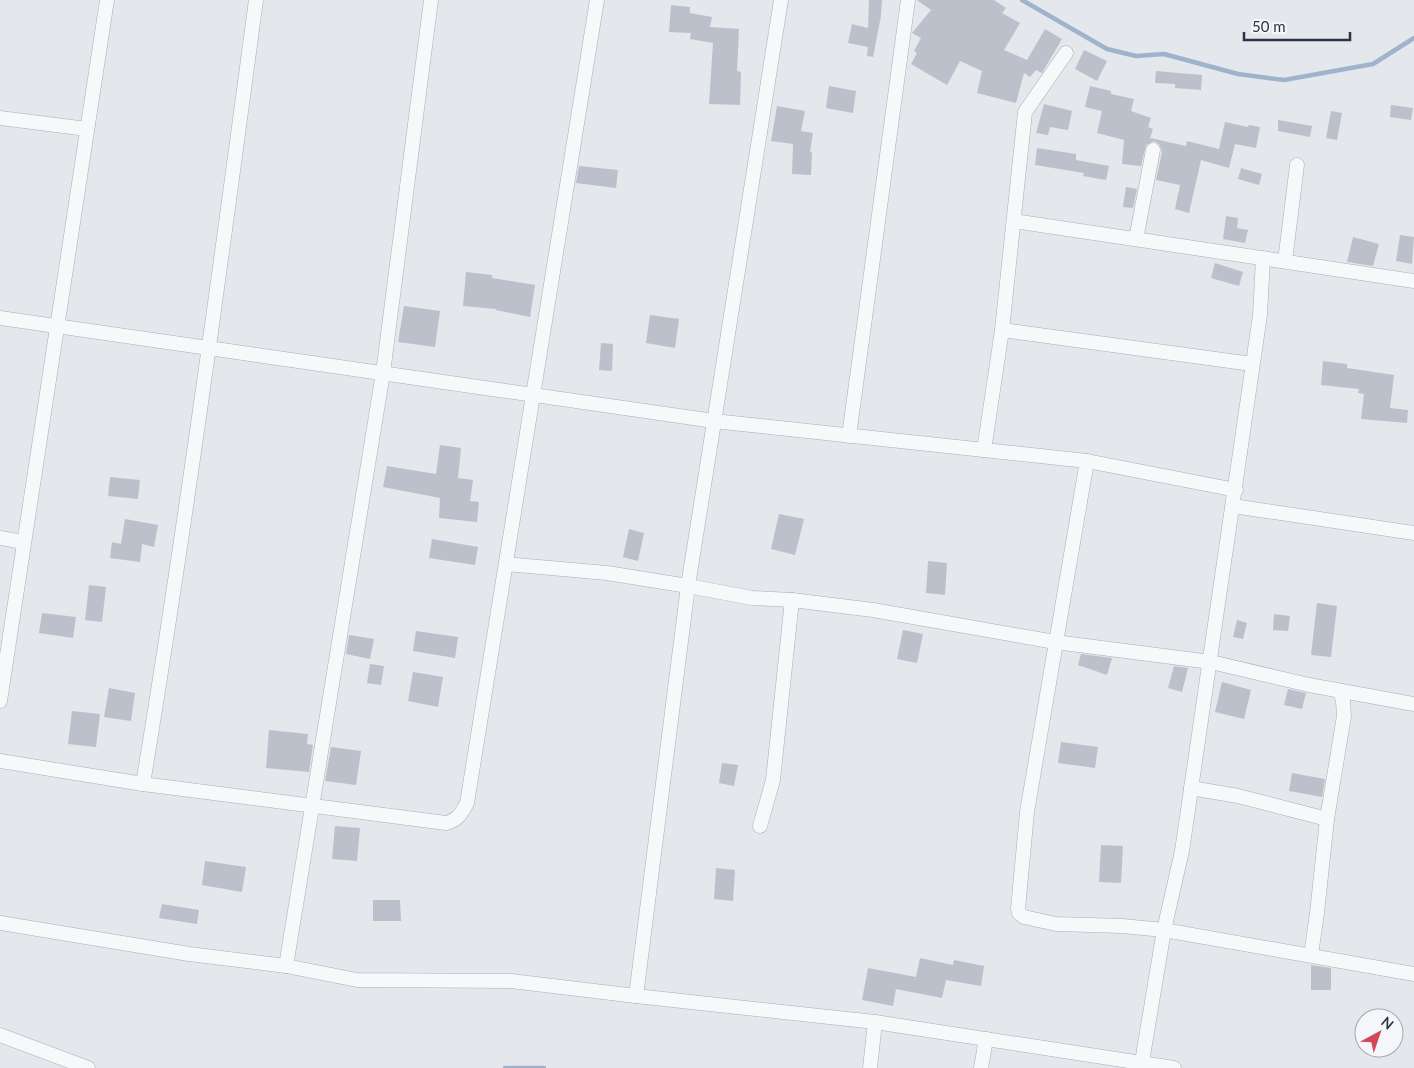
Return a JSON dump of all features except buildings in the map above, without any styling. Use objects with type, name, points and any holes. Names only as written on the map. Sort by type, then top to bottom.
[{"type":"street","points":[[0,701],[107,0]]},
{"type":"street","points":[[143,784],[210,348],[256,0]]},
{"type":"street","points":[[286,966],[383,374],[431,0]]},
{"type":"street","points":[[0,761],[143,784],[446,823],[456,820],[461,814],[467,804],[597,0]]},
{"type":"street","points":[[636,996],[688,586],[781,0]]},
{"type":"street","points":[[849,436],[908,0]]},
{"type":"street","points":[[984,450],[1002,330],[1024,112],[1066,53]]},
{"type":"street","points":[[0,118],[87,129]]},
{"type":"street","points":[[1136,239],[1153,150]]},
{"type":"street","points":[[1285,261],[1298,165]]},
{"type":"street","points":[[1014,220],[1414,281]]},
{"type":"street","points":[[1142,1065],[1164,930],[1182,852],[1200,722],[1211,662],[1260,315],[1263,258]]},
{"type":"street","points":[[0,318],[714,421],[1087,461],[1236,490]]},
{"type":"street","points":[[1002,330],[1252,364]]},
{"type":"street","points":[[1087,461],[1026,812],[1019,913],[1024,917],[1056,924],[1122,926],[1164,930],[1414,974]]},
{"type":"street","points":[[1233,506],[1414,533]]},
{"type":"street","points":[[0,538],[23,542]]},
{"type":"street","points":[[506,564],[607,573],[752,598],[792,600],[873,610],[1055,642],[1211,662],[1340,691],[1414,704]]},
{"type":"street","points":[[760,826],[773,780],[792,600]]},
{"type":"street","points":[[1311,955],[1327,819],[1344,716],[1340,691]]},
{"type":"street","points":[[1191,788],[1238,796],[1327,819]]},
{"type":"street","points":[[0,923],[189,954],[286,966],[357,980],[511,981],[875,1022],[1142,1065],[1174,1068]]},
{"type":"street","points":[[870,1068],[875,1022]]},
{"type":"street","points":[[0,1035],[88,1068]]},
{"type":"street","points":[[981,1068],[986,1039]]},
{"type":"waterway","points":[[1022,0],[1107,49],[1136,56],[1164,54],[1238,74],[1284,80],[1373,64],[1414,38]]},
{"type":"waterway","points":[[505,1068],[544,1068]]}]
